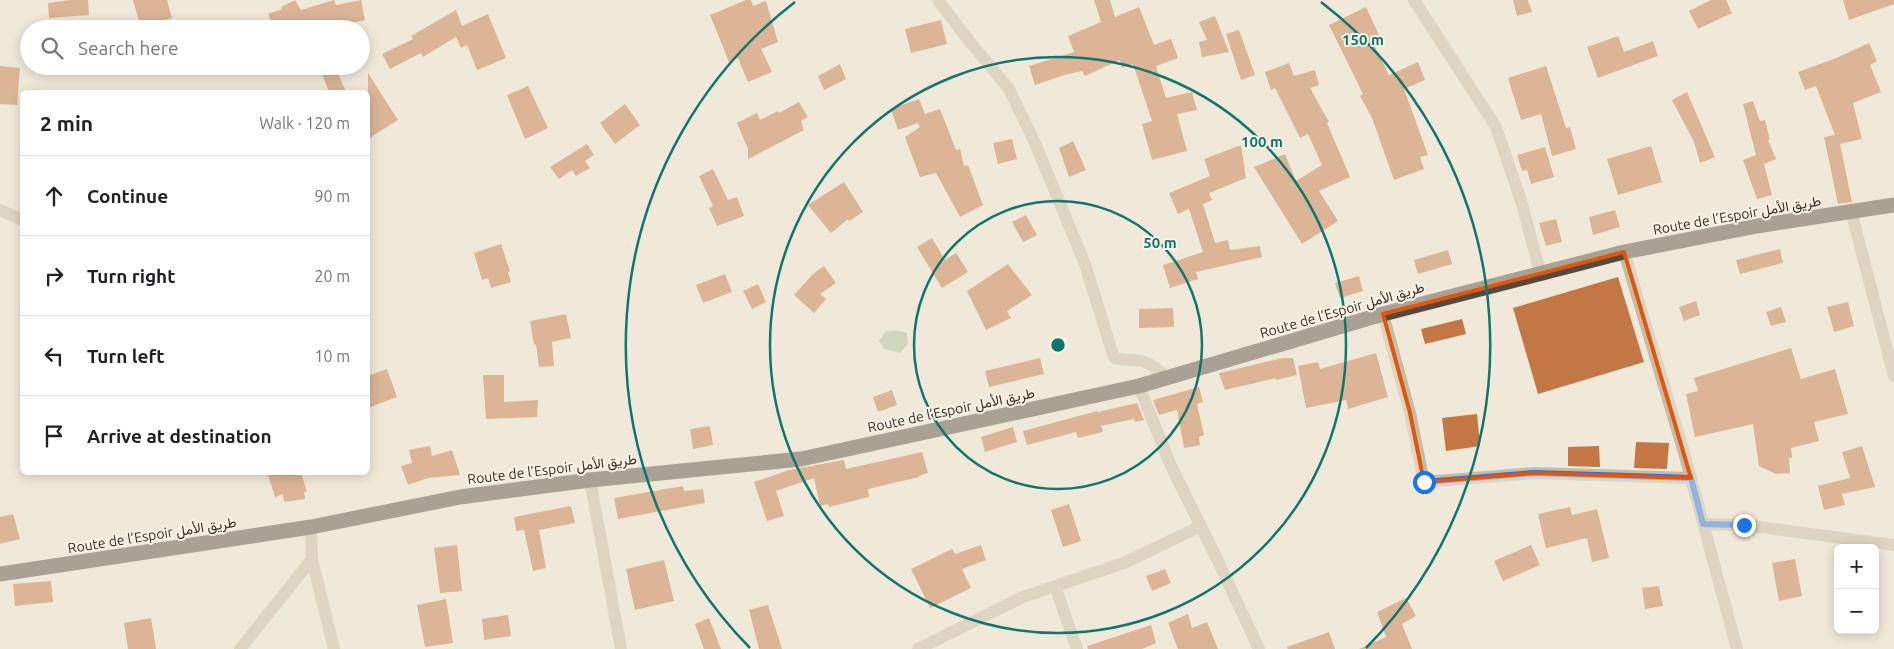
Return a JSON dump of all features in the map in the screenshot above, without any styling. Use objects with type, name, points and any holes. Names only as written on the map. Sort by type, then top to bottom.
[{"type":"highway","name":"Route de l’Espoir طريق الأمل","points":[[0,574],[311,527],[460,497],[590,480],[801,459],[1139,386],[1383,314],[1540,272],[1624,252],[1757,226],[1894,205]]},
{"type":"street","points":[[938,0],[1013,96],[1035,143],[1085,264],[1114,358],[1137,360],[1153,366],[1167,378]]},
{"type":"street","points":[[1414,0],[1496,127],[1522,204],[1540,272]]},
{"type":"street","points":[[0,210],[20,219]]},
{"type":"street","points":[[1851,211],[1894,376]]},
{"type":"street","points":[[1624,252],[1691,478],[1737,649]]},
{"type":"street","points":[[1383,314],[1410,413],[1424,482],[1534,473],[1691,478]]},
{"type":"street","points":[[1139,386],[1171,466],[1259,649]]},
{"type":"street","points":[[590,480],[621,649]]},
{"type":"street","points":[[1703,524],[1744,525],[1894,545]]},
{"type":"street","points":[[918,649],[1023,597],[1124,563],[1201,526]]},
{"type":"street","points":[[311,527],[312,559],[334,649]]},
{"type":"street","points":[[240,649],[312,559]]},
{"type":"street","points":[[1056,586],[1077,649]]},
{"type":"highlighted area","points":[[1624,252],[1691,478],[1534,473],[1424,482],[1410,413],[1383,314]]},
{"type":"green space","points":[[895,330],[907,333],[908,344],[900,353],[884,349],[879,341],[885,332]]},
{"type":"building","points":[[88,0],[89,15],[49,18],[48,3]]},
{"type":"building","points":[[133,0],[167,0],[172,18],[165,20],[139,20]]},
{"type":"building","points":[[295,0],[301,10],[334,0],[336,5],[361,0],[365,20],[270,20],[268,14],[282,9],[281,7]]},
{"type":"building","points":[[746,0],[751,0],[753,6],[766,1],[778,42],[761,49],[772,72],[748,82],[738,58],[729,62],[710,15]]},
{"type":"building","points":[[1094,0],[1110,0],[1115,17],[1139,7],[1154,45],[1171,39],[1178,58],[1156,66],[1166,98],[1192,92],[1197,110],[1177,114],[1187,151],[1152,160],[1142,124],[1152,121],[1133,64],[1122,68],[1120,60],[1085,76],[1082,71],[1035,85],[1029,66],[1074,52],[1068,36],[1101,22]]},
{"type":"building","points":[[1513,0],[1528,0],[1532,12],[1517,16]]},
{"type":"building","points":[[1711,0],[1726,0],[1732,13],[1698,29],[1689,11]]},
{"type":"building","points":[[1843,0],[1894,0],[1894,4],[1849,20]]},
{"type":"building","points":[[1366,7],[1383,44],[1375,47],[1389,75],[1418,62],[1425,80],[1404,89],[1428,155],[1420,157],[1424,169],[1394,180],[1372,118],[1360,96],[1363,94],[1329,25]]},
{"type":"building","points":[[456,10],[462,26],[488,14],[506,58],[477,70],[467,45],[461,48],[456,37],[423,57],[421,53],[390,69],[382,54],[413,39],[411,36]]},
{"type":"building","points":[[1215,16],[1229,52],[1202,57],[1199,42],[1207,40],[1199,22]]},
{"type":"building","points":[[941,20],[947,44],[911,53],[905,29]]},
{"type":"building","points":[[1239,30],[1255,75],[1241,80],[1226,34]]},
{"type":"building","points":[[1618,36],[1624,52],[1653,41],[1658,56],[1598,78],[1587,47]]},
{"type":"building","points":[[1869,43],[1877,61],[1870,65],[1881,92],[1853,103],[1862,139],[1840,144],[1852,202],[1838,204],[1824,137],[1835,135],[1816,86],[1805,90],[1798,72],[1834,59]]},
{"type":"building","points":[[1289,63],[1294,76],[1315,70],[1319,85],[1310,88],[1329,122],[1327,123],[1350,177],[1319,191],[1338,221],[1302,244],[1254,167],[1285,154],[1296,181],[1322,165],[1308,134],[1300,138],[1275,88],[1271,90],[1265,72]]},
{"type":"building","points":[[840,64],[846,79],[824,90],[818,76]]},
{"type":"building","points":[[0,66],[20,68],[17,105],[0,104]]},
{"type":"building","points":[[1546,66],[1566,128],[1570,127],[1576,149],[1552,156],[1541,114],[1521,120],[1508,78]]},
{"type":"building","points":[[322,75],[339,75],[345,90],[328,90]]},
{"type":"building","points":[[369,75],[398,120],[370,138],[370,90],[368,90]]},
{"type":"building","points":[[528,86],[548,128],[525,139],[507,95]]},
{"type":"building","points":[[1687,92],[1715,157],[1700,163],[1694,142],[1672,100]]},
{"type":"building","points":[[919,99],[925,114],[940,109],[956,150],[960,149],[964,166],[968,165],[983,205],[960,217],[936,173],[920,177],[905,137],[920,127],[918,123],[898,130],[891,109]]},
{"type":"building","points":[[1753,101],[1760,121],[1765,120],[1770,140],[1768,140],[1776,159],[1764,164],[1772,195],[1757,199],[1743,160],[1756,155],[1743,104]]},
{"type":"building","points":[[799,102],[808,117],[801,121],[804,130],[748,159],[748,149],[737,123],[757,113],[760,120],[778,111],[779,113]]},
{"type":"building","points":[[625,104],[640,125],[615,144],[600,123]]},
{"type":"building","points":[[1012,139],[1017,159],[998,164],[993,143]]},
{"type":"building","points":[[1073,141],[1086,170],[1069,177],[1059,148]]},
{"type":"building","points":[[587,144],[594,155],[585,161],[590,168],[576,176],[572,170],[559,179],[550,167]]},
{"type":"building","points":[[1241,145],[1246,178],[1209,193],[1212,200],[1203,204],[1215,243],[1228,240],[1230,250],[1260,246],[1262,257],[1196,272],[1198,279],[1170,288],[1163,265],[1203,252],[1189,209],[1178,214],[1169,193],[1210,176],[1204,159]]},
{"type":"building","points":[[1651,146],[1662,182],[1618,195],[1607,159]]},
{"type":"building","points":[[1545,147],[1554,177],[1531,184],[1527,170],[1522,171],[1517,155]]},
{"type":"building","points":[[713,169],[728,200],[737,197],[744,216],[717,226],[709,208],[713,206],[699,176]]},
{"type":"building","points":[[844,182],[863,212],[849,221],[848,219],[831,233],[808,205]]},
{"type":"building","points":[[1615,210],[1620,227],[1593,235],[1589,217]]},
{"type":"building","points":[[1026,215],[1037,235],[1023,242],[1012,222]]},
{"type":"building","points":[[1556,219],[1562,242],[1546,246],[1539,223]]},
{"type":"building","points":[[932,238],[945,260],[956,253],[968,272],[942,288],[917,247]]},
{"type":"building","points":[[501,244],[510,271],[508,272],[511,282],[491,288],[488,278],[482,280],[474,253]]},
{"type":"building","points":[[1780,249],[1783,263],[1740,274],[1736,260]]},
{"type":"building","points":[[1448,250],[1452,264],[1418,274],[1414,260]]},
{"type":"building","points":[[1008,264],[1032,295],[1007,311],[1011,318],[986,330],[967,291]]},
{"type":"building","points":[[824,266],[836,283],[820,294],[826,299],[814,313],[794,295],[813,274]]},
{"type":"building","points":[[725,274],[732,292],[703,303],[696,285]]},
{"type":"building","points":[[1359,276],[1363,291],[1340,298],[1335,283]]},
{"type":"building","points":[[1618,277],[1644,362],[1538,394],[1513,308]]},
{"type":"building","points":[[758,284],[766,302],[752,309],[743,291]]},
{"type":"building","points":[[1696,301],[1700,315],[1684,321],[1679,307]]},
{"type":"building","points":[[1848,302],[1854,326],[1834,332],[1827,307]]},
{"type":"building","points":[[1781,307],[1786,322],[1771,326],[1766,312]]},
{"type":"building","points":[[1173,308],[1174,327],[1139,328],[1139,309]]},
{"type":"building","points":[[566,314],[571,338],[552,342],[554,366],[539,367],[530,321]]},
{"type":"building","points":[[1462,319],[1466,334],[1425,344],[1421,329]]},
{"type":"building","points":[[1791,348],[1801,379],[1835,369],[1848,414],[1814,422],[1819,441],[1791,448],[1792,458],[1789,458],[1790,473],[1776,474],[1759,466],[1753,424],[1695,437],[1686,394],[1698,391],[1694,378]]},
{"type":"building","points":[[1376,353],[1388,397],[1348,409],[1346,400],[1306,408],[1298,366],[1318,362],[1320,369]]},
{"type":"building","points":[[1040,358],[1044,374],[989,387],[985,371]]},
{"type":"building","points":[[1283,358],[1293,358],[1297,375],[1225,390],[1219,373]]},
{"type":"building","points":[[387,369],[397,397],[370,407],[370,375]]},
{"type":"building","points":[[483,375],[504,375],[504,402],[538,400],[537,417],[486,419]]},
{"type":"building","points":[[1199,387],[1203,402],[1197,404],[1204,435],[1199,437],[1200,445],[1184,448],[1177,410],[1159,415],[1153,400]]},
{"type":"building","points":[[892,390],[897,405],[878,412],[873,397]]},
{"type":"building","points":[[1137,403],[1144,420],[1135,422],[1134,419],[1101,426],[1103,432],[1078,438],[1076,432],[1027,445],[1023,431],[1097,411]]},
{"type":"building","points":[[1477,414],[1480,446],[1446,451],[1442,418]]},
{"type":"building","points":[[710,426],[713,445],[693,449],[690,429]]},
{"type":"building","points":[[1013,427],[1017,442],[985,452],[981,437]]},
{"type":"building","points":[[1636,442],[1669,443],[1667,469],[1634,468]]},
{"type":"building","points":[[430,446],[432,456],[452,450],[460,475],[428,478],[408,485],[401,466],[412,463],[409,450]]},
{"type":"building","points":[[1599,446],[1600,467],[1568,466],[1568,447]]},
{"type":"building","points":[[1862,446],[1875,487],[1842,494],[1845,505],[1824,510],[1818,486],[1850,478],[1842,452]]},
{"type":"building","points":[[922,452],[928,473],[919,477],[868,489],[869,497],[829,507],[828,504],[820,506],[814,478],[776,491],[784,516],[767,521],[754,482],[789,470],[844,460],[846,469]]},
{"type":"building","points":[[268,475],[302,475],[307,492],[304,492],[305,499],[284,502],[283,494],[275,497]]},
{"type":"building","points":[[683,486],[684,491],[703,489],[705,503],[618,519],[614,498]]},
{"type":"building","points":[[1069,504],[1081,541],[1063,547],[1051,510]]},
{"type":"building","points":[[571,506],[575,523],[539,530],[546,568],[533,571],[524,530],[516,531],[514,517]]},
{"type":"building","points":[[1570,507],[1572,515],[1597,509],[1609,558],[1592,562],[1587,538],[1546,548],[1538,514]]},
{"type":"building","points":[[13,514],[20,539],[0,544],[0,517]]},
{"type":"building","points":[[457,545],[462,591],[440,593],[434,548]]},
{"type":"building","points":[[981,545],[986,560],[962,569],[971,588],[930,608],[911,569],[952,549],[955,554]]},
{"type":"building","points":[[1531,545],[1540,565],[1503,581],[1494,561]]},
{"type":"building","points":[[1795,559],[1802,596],[1779,601],[1772,563]]},
{"type":"building","points":[[664,560],[674,601],[635,610],[626,569]]},
{"type":"building","points":[[1165,569],[1171,583],[1152,591],[1146,576]]},
{"type":"building","points":[[51,581],[53,602],[15,606],[13,584]]},
{"type":"building","points":[[1659,586],[1663,606],[1645,609],[1642,588]]},
{"type":"building","points":[[1406,598],[1416,616],[1402,624],[1412,649],[1359,649],[1386,637],[1377,612]]},
{"type":"building","points":[[446,599],[453,643],[425,647],[417,605]]},
{"type":"building","points":[[768,605],[782,649],[759,649],[749,610]]},
{"type":"building","points":[[1188,614],[1192,628],[1207,622],[1218,649],[1178,649],[1168,623]]},
{"type":"building","points":[[508,615],[511,636],[484,640],[482,619]]},
{"type":"building","points":[[151,618],[156,649],[128,649],[124,623]]},
{"type":"building","points":[[709,618],[721,649],[704,649],[695,624]]},
{"type":"building","points":[[1151,625],[1156,643],[1142,649],[1088,649],[1087,646]]},
{"type":"building","points":[[1329,632],[1335,649],[1288,649],[1287,647]]},
{"type":"route","points":[[1424,482],[1534,473],[1691,478],[1703,524],[1744,525]]}]
